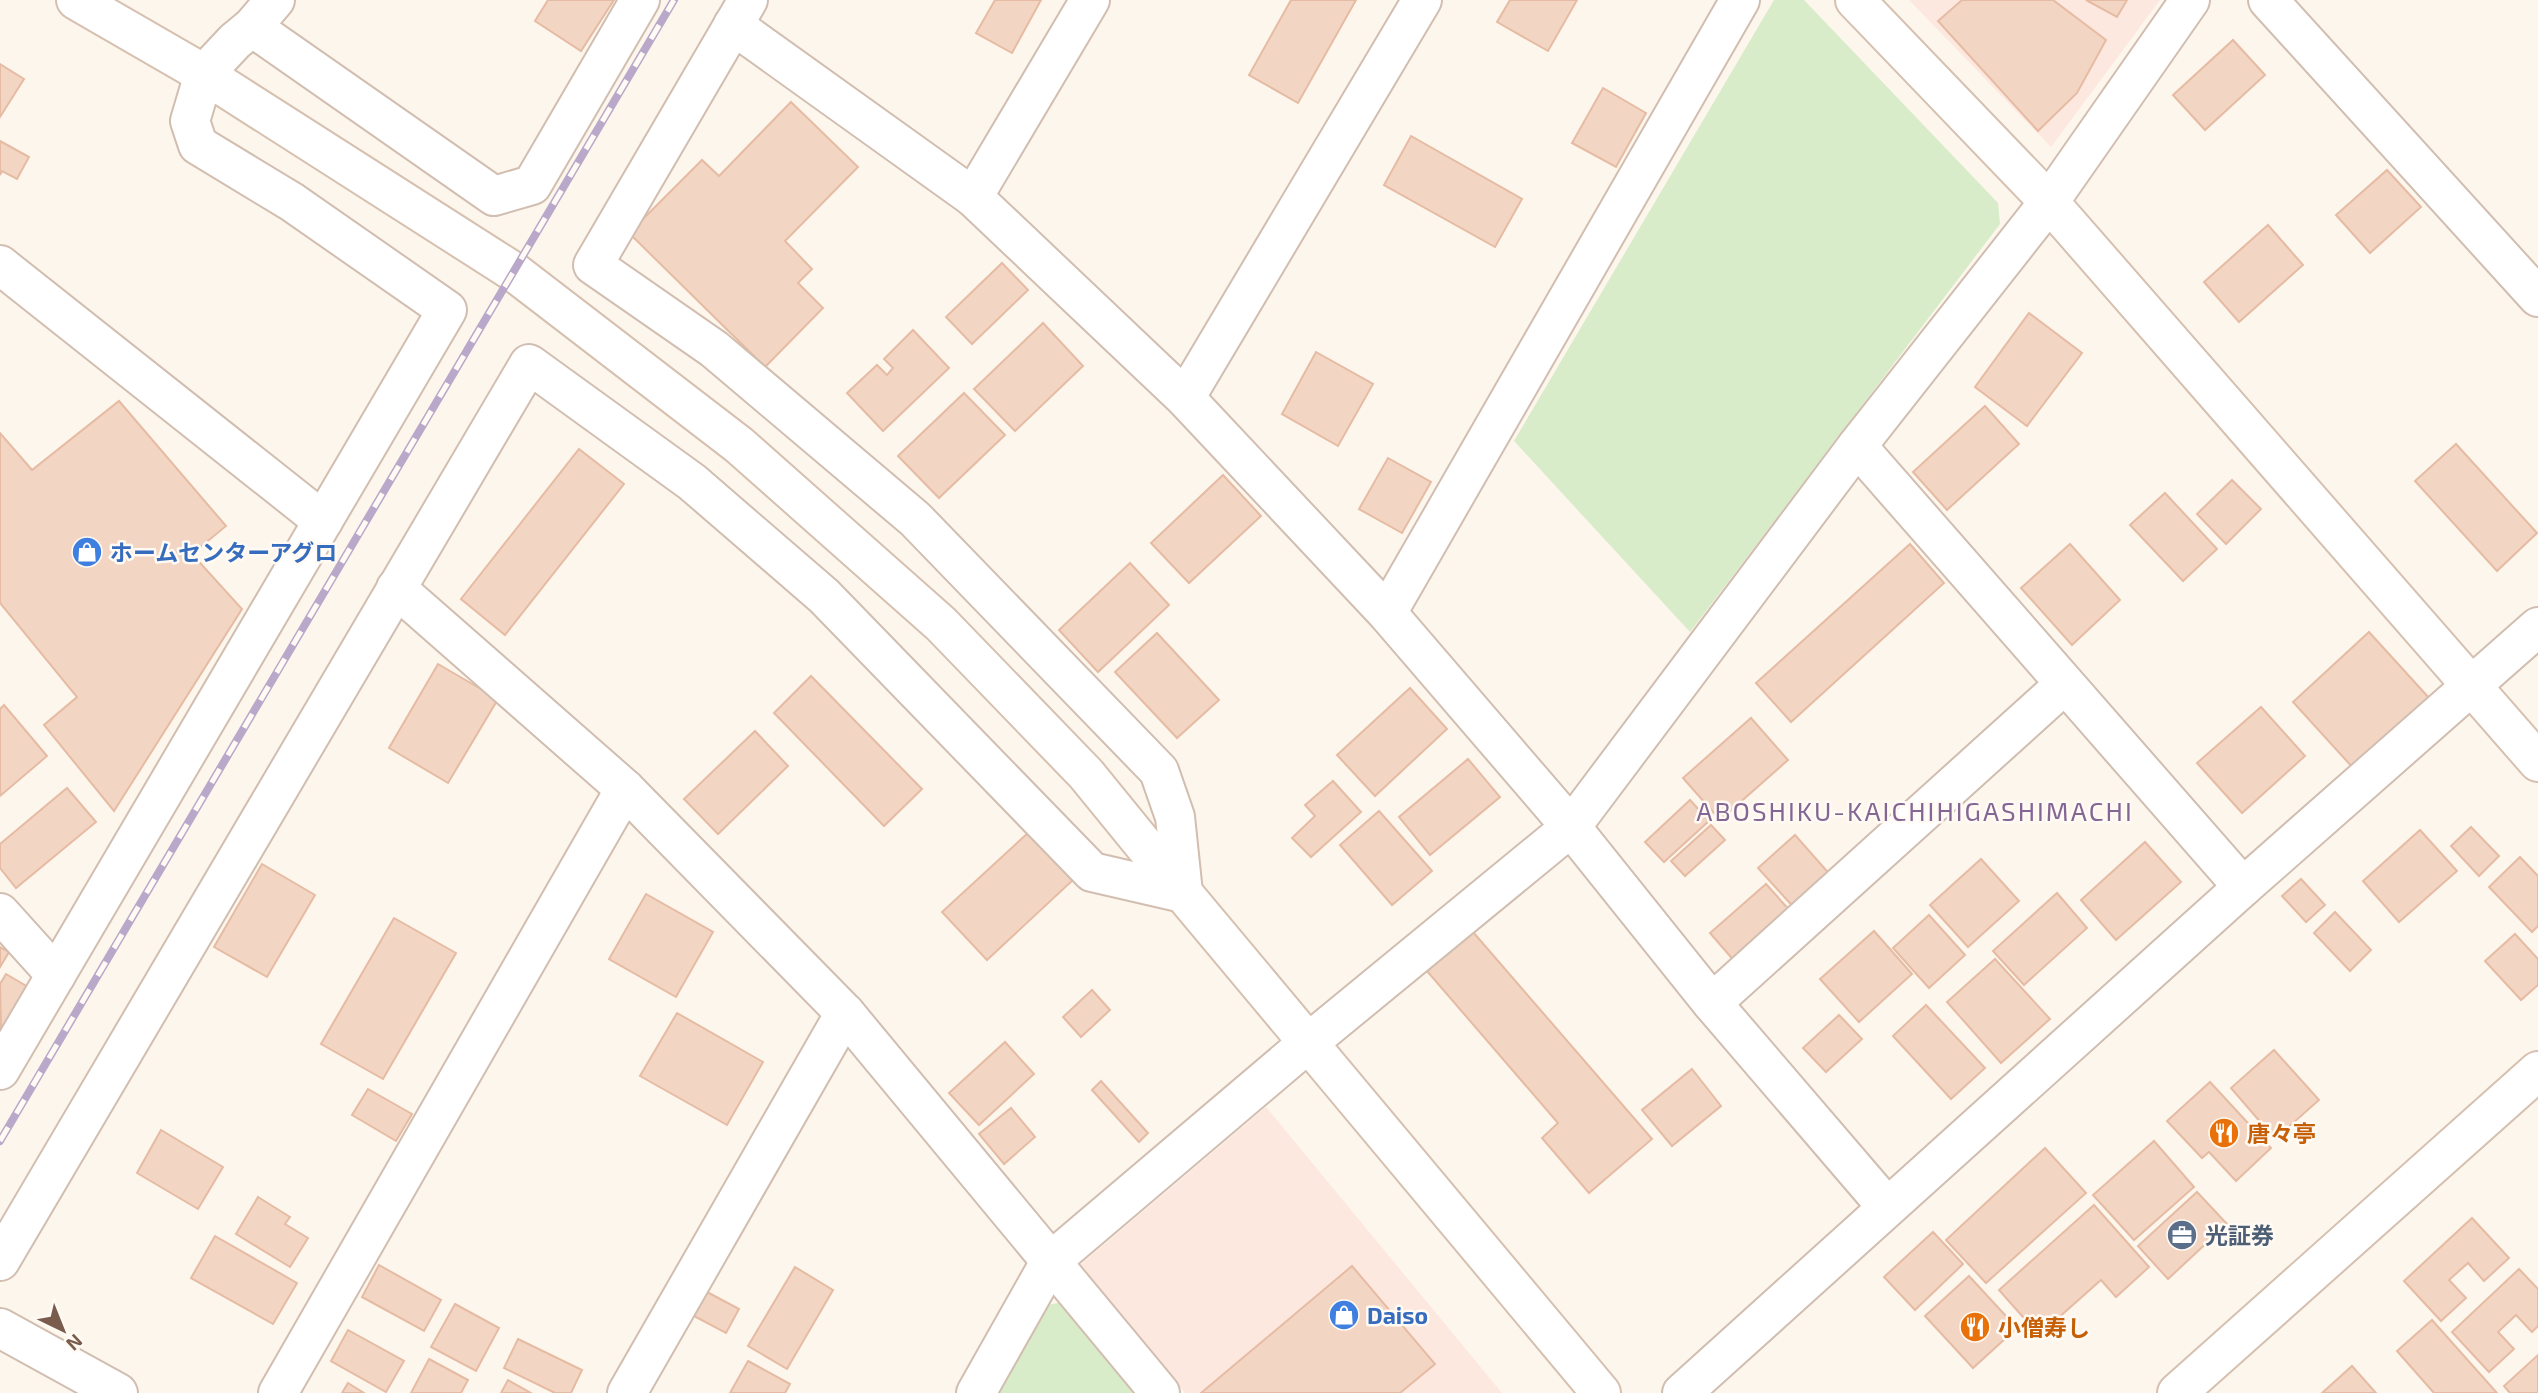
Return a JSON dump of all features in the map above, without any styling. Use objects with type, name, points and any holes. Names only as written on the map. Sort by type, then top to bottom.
[{"type":"street","points":[[76,0],[204,74],[514,272],[739,445],[941,624],[1086,774],[1183,894],[1601,1393]]},
{"type":"street","points":[[0,1070],[447,310],[292,202],[198,145],[190,121],[204,74],[264,14],[494,196],[532,185],[640,0]]},
{"type":"street","points":[[973,197],[1090,0]]},
{"type":"street","points":[[1185,398],[1422,0]]},
{"type":"street","points":[[1387,613],[1740,0]]},
{"type":"street","points":[[1855,0],[2049,202],[2538,762]]},
{"type":"street","points":[[975,1393],[1050,1262],[1308,1043],[1571,827],[1857,446],[2049,202],[2190,0]]},
{"type":"street","points":[[2269,0],[2538,297]]},
{"type":"street","points":[[1183,894],[1175,817],[1159,771],[915,519],[714,349],[593,265],[741,12],[973,197],[1185,398],[1387,613],[1571,827],[1712,1003],[1887,1207]]},
{"type":"street","points":[[0,265],[323,521]]},
{"type":"street","points":[[0,1262],[529,364],[692,482],[824,596],[1091,872],[1183,894]]},
{"type":"street","points":[[1857,446],[2244,887]]},
{"type":"street","points":[[397,589],[625,789],[845,1013],[1160,1393]]},
{"type":"street","points":[[1682,1393],[2244,887],[2538,627]]},
{"type":"street","points":[[1712,1003],[2064,685]]},
{"type":"street","points":[[278,1393],[625,789]]},
{"type":"street","points":[[0,913],[56,975]]},
{"type":"street","points":[[626,1393],[845,1013]]},
{"type":"street","points":[[2177,1393],[2538,1071]]},
{"type":"street","points":[[0,1328],[118,1393]]},
{"type":"shaded area","points":[[1909,0],[2160,0],[2051,147]]},
{"type":"shaded area","points":[[1266,1107],[1502,1393],[1185,1393],[1080,1265]]},
{"type":"green space","points":[[1774,0],[1804,0],[1998,203],[2000,224],[1690,632],[1514,441]]},
{"type":"green space","points":[[1067,1301],[1144,1393],[993,1393],[1043,1306]]},
{"type":"building","points":[[548,0],[614,0],[581,51],[535,21]]},
{"type":"building","points":[[995,0],[1041,0],[1012,53],[976,33]]},
{"type":"building","points":[[1291,0],[1356,0],[1298,103],[1249,75]]},
{"type":"building","points":[[1510,0],[1577,0],[1548,51],[1497,22]]},
{"type":"building","points":[[1962,0],[2053,0],[2106,40],[2077,93],[2038,131],[1938,21]]},
{"type":"building","points":[[2086,0],[2127,0],[2117,17]]},
{"type":"building","points":[[2233,40],[2265,75],[2205,130],[2173,95]]},
{"type":"building","points":[[0,64],[24,79],[0,117]]},
{"type":"building","points":[[1603,88],[1646,113],[1616,167],[1572,143]]},
{"type":"building","points":[[791,102],[858,167],[785,241],[812,269],[798,283],[823,308],[765,367],[629,233],[702,160],[719,176]]},
{"type":"building","points":[[1411,136],[1522,199],[1495,247],[1384,185]]},
{"type":"building","points":[[0,141],[29,157],[17,179],[2,171],[0,175]]},
{"type":"building","points":[[2387,170],[2421,207],[2370,253],[2336,215]]},
{"type":"building","points":[[2268,225],[2303,265],[2239,322],[2204,282]]},
{"type":"building","points":[[1002,263],[1028,290],[972,344],[946,317]]},
{"type":"building","points":[[2029,313],[2082,353],[2027,426],[1975,387]]},
{"type":"building","points":[[1043,323],[1083,366],[1015,431],[974,389]]},
{"type":"building","points":[[913,330],[949,368],[883,431],[847,393],[877,365],[887,375],[893,368],[884,359]]},
{"type":"building","points":[[1316,352],[1373,384],[1338,446],[1282,414]]},
{"type":"building","points":[[964,393],[1005,435],[939,498],[898,456]]},
{"type":"building","points":[[119,401],[226,526],[192,554],[242,609],[114,811],[44,725],[77,697],[0,603],[0,433],[32,470]]},
{"type":"building","points":[[1985,406],[2019,444],[1947,510],[1913,472]]},
{"type":"building","points":[[2456,444],[2537,533],[2497,571],[2415,481]]},
{"type":"building","points":[[579,449],[624,484],[505,635],[461,599]]},
{"type":"building","points":[[1388,458],[1431,482],[1402,533],[1359,509]]},
{"type":"building","points":[[1223,475],[1261,516],[1189,583],[1151,543]]},
{"type":"building","points":[[2232,480],[2261,509],[2226,544],[2197,514]]},
{"type":"building","points":[[2165,493],[2217,549],[2183,581],[2130,525]]},
{"type":"building","points":[[1910,544],[1944,583],[1791,722],[1756,683]]},
{"type":"building","points":[[2070,544],[2120,600],[2072,645],[2021,588]]},
{"type":"building","points":[[1130,563],[1169,605],[1098,672],[1059,630]]},
{"type":"building","points":[[2369,632],[2430,699],[2354,769],[2293,702]]},
{"type":"building","points":[[1157,633],[1219,700],[1177,738],[1115,672]]},
{"type":"building","points":[[438,664],[498,699],[448,783],[389,748]]},
{"type":"building","points":[[811,676],[922,789],[884,826],[774,713]]},
{"type":"building","points":[[1410,688],[1447,729],[1375,796],[1337,755]]},
{"type":"building","points":[[4,705],[47,756],[0,796],[0,709]]},
{"type":"building","points":[[2261,707],[2305,756],[2242,813],[2197,763]]},
{"type":"building","points":[[1751,718],[1788,760],[1720,820],[1683,778]]},
{"type":"building","points":[[755,731],[788,766],[718,834],[684,799]]},
{"type":"building","points":[[1468,759],[1500,797],[1430,855],[1399,817]]},
{"type":"building","points":[[1333,781],[1361,812],[1311,857],[1292,838],[1315,816],[1305,805]]},
{"type":"building","points":[[67,788],[96,822],[16,888],[0,868],[0,844]]},
{"type":"building","points":[[1690,800],[1709,821],[1664,862],[1645,842]]},
{"type":"building","points":[[1379,811],[1432,871],[1392,905],[1340,845]]},
{"type":"building","points":[[1711,825],[1725,840],[1685,876],[1671,861]]},
{"type":"building","points":[[2471,827],[2499,856],[2479,876],[2451,846]]},
{"type":"building","points":[[2420,830],[2457,871],[2399,922],[2363,881]]},
{"type":"building","points":[[1030,831],[1074,879],[987,960],[942,912]]},
{"type":"building","points":[[1795,835],[1833,878],[1797,911],[1758,868]]},
{"type":"building","points":[[2145,842],[2181,882],[2116,940],[2081,900]]},
{"type":"building","points":[[2520,857],[2538,876],[2538,926],[2532,932],[2489,887]]},
{"type":"building","points":[[1981,859],[2019,901],[1968,947],[1930,905]]},
{"type":"building","points":[[262,864],[315,895],[267,977],[214,947]]},
{"type":"building","points":[[2301,879],[2325,905],[2306,922],[2282,896]]},
{"type":"building","points":[[1766,884],[1792,913],[1736,963],[1710,933]]},
{"type":"building","points":[[2057,893],[2087,928],[2024,985],[1993,951]]},
{"type":"building","points":[[646,894],[713,932],[676,997],[609,959]]},
{"type":"building","points":[[2335,912],[2371,950],[2350,971],[2314,933]]},
{"type":"building","points":[[1929,915],[1965,955],[1929,988],[1893,948]]},
{"type":"building","points":[[394,918],[456,953],[383,1079],[321,1044]]},
{"type":"building","points":[[1874,931],[1912,974],[1859,1022],[1820,979]]},
{"type":"building","points":[[1473,932],[1652,1139],[1589,1193],[1542,1138],[1558,1123],[1427,971]]},
{"type":"building","points":[[2515,934],[2538,959],[2538,985],[2521,1000],[2485,961]]},
{"type":"building","points":[[0,947],[9,952],[0,967]]},
{"type":"building","points":[[1995,959],[2050,1019],[2001,1063],[1947,1002]]},
{"type":"building","points":[[6,974],[28,987],[1,1031],[0,984]]},
{"type":"building","points":[[1092,990],[1110,1010],[1081,1037],[1063,1017]]},
{"type":"building","points":[[1926,1005],[1985,1068],[1951,1099],[1893,1036]]},
{"type":"building","points":[[677,1013],[763,1062],[727,1125],[640,1076]]},
{"type":"building","points":[[1839,1015],[1862,1039],[1826,1072],[1803,1048]]},
{"type":"building","points":[[1005,1042],[1034,1074],[979,1125],[949,1093]]},
{"type":"building","points":[[2274,1050],[2319,1100],[2275,1139],[2231,1088]]},
{"type":"building","points":[[1692,1069],[1721,1106],[1672,1146],[1642,1110]]},
{"type":"building","points":[[1101,1081],[1148,1133],[1139,1142],[1092,1090]]},
{"type":"building","points":[[2210,1082],[2271,1148],[2236,1181],[2209,1152],[2202,1158],[2167,1121]]},
{"type":"building","points":[[368,1089],[412,1114],[396,1141],[352,1115]]},
{"type":"building","points":[[1011,1108],[1035,1137],[1004,1164],[979,1134]]},
{"type":"building","points":[[161,1130],[223,1167],[198,1209],[137,1173]]},
{"type":"building","points":[[2154,1141],[2194,1187],[2134,1240],[2093,1195]]},
{"type":"building","points":[[2045,1148],[2086,1193],[1986,1283],[1946,1240]]},
{"type":"building","points":[[2197,1192],[2227,1224],[2168,1279],[2138,1246]]},
{"type":"building","points":[[258,1197],[290,1217],[285,1224],[308,1238],[290,1267],[236,1234]]},
{"type":"building","points":[[2094,1205],[2149,1267],[2116,1297],[2101,1280],[2039,1335],[1999,1290]]},
{"type":"building","points":[[2472,1218],[2509,1258],[2484,1281],[2468,1263],[2449,1280],[2466,1298],[2441,1321],[2404,1281]]},
{"type":"building","points":[[1933,1232],[1963,1264],[1915,1310],[1884,1277]]},
{"type":"building","points":[[215,1236],[297,1283],[273,1324],[191,1278]]},
{"type":"building","points":[[379,1265],[441,1300],[424,1331],[362,1297]]},
{"type":"building","name":"Daiso","points":[[1352,1266],[1435,1364],[1400,1393],[1201,1393]]},
{"type":"building","points":[[795,1267],[833,1290],[787,1369],[748,1346]]},
{"type":"building","points":[[2519,1269],[2538,1289],[2538,1326],[2532,1332],[2516,1315],[2498,1332],[2514,1349],[2489,1372],[2452,1332]]},
{"type":"building","points":[[1969,1276],[2017,1328],[1973,1368],[1925,1316]]},
{"type":"building","points":[[707,1292],[739,1309],[726,1333],[694,1316]]},
{"type":"building","points":[[455,1304],[499,1328],[476,1371],[431,1347]]},
{"type":"building","points":[[2432,1320],[2497,1393],[2434,1393],[2397,1351]]},
{"type":"building","points":[[348,1330],[404,1361],[386,1392],[331,1361]]},
{"type":"building","points":[[518,1339],[582,1370],[571,1393],[555,1393],[504,1368]]},
{"type":"building","points":[[2538,1355],[2538,1393],[2510,1393],[2504,1386]]},
{"type":"building","points":[[429,1359],[468,1380],[461,1393],[411,1393]]},
{"type":"building","points":[[748,1361],[790,1384],[785,1393],[730,1393]]},
{"type":"building","points":[[2352,1366],[2376,1393],[2322,1393]]},
{"type":"building","points":[[508,1380],[531,1393],[501,1393]]},
{"type":"building","points":[[348,1383],[364,1393],[342,1393]]},
{"type":"railway","points":[[0,1141],[674,0]]},
{"type":"place","name":"ホームセンターアグロ","points":[[87,552]]},
{"type":"place","name":"唐々亭","points":[[2224,1133]]},
{"type":"place","name":"光証券","points":[[2182,1235]]},
{"type":"place","name":"Daiso","points":[[1344,1315]]},
{"type":"place","name":"小僧寿し","points":[[1975,1327]]},
{"type":"district","name":"ABOSHIKU-KAICHIHIGASHIMACHI","points":[[1915,810]]}]
